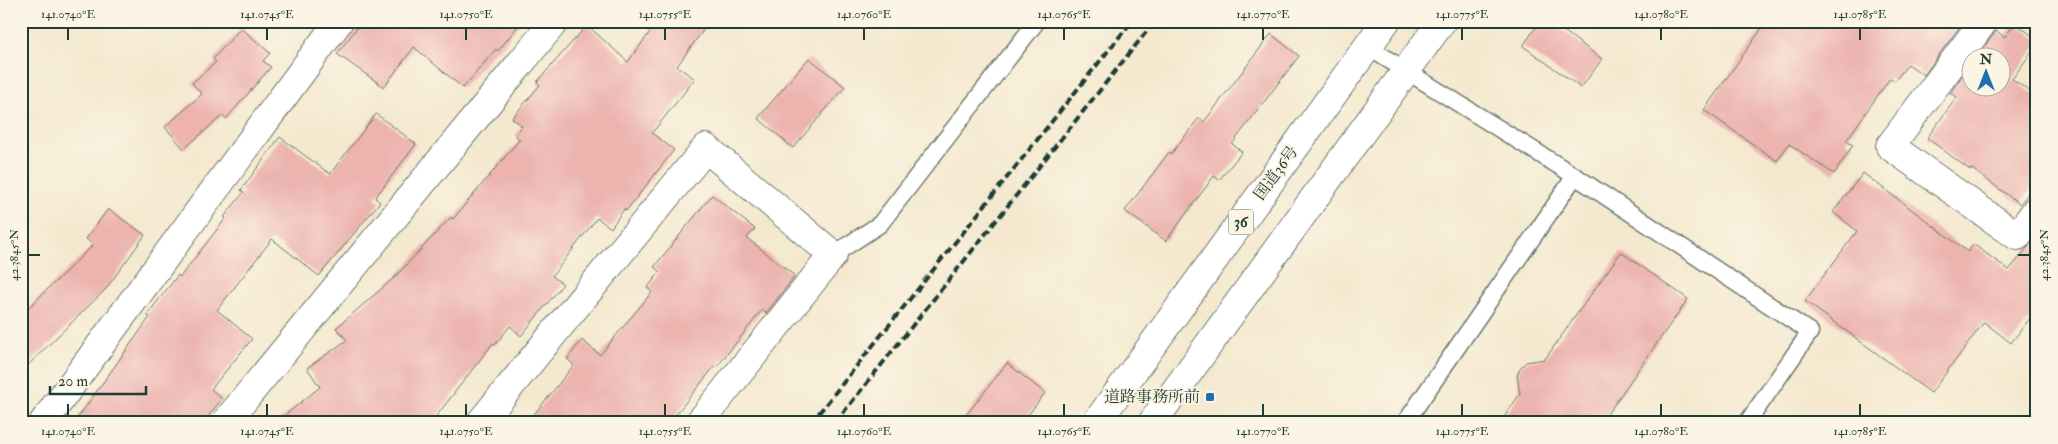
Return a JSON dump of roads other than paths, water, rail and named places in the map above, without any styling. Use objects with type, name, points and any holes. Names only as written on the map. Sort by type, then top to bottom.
[{"type":"main road","points":[[43,423],[339,21]]},
{"type":"main road","points":[[226,423],[555,21]]},
{"type":"main road","name":"国道36号","points":[[1096,423],[1386,21]]},
{"type":"main road","points":[[1152,423],[1442,21]]},
{"type":"main road","points":[[1984,21],[1890,146],[2017,236],[2037,209]]},
{"type":"main road","points":[[480,423],[706,148],[833,255],[700,423]]},
{"type":"lane","points":[[833,255],[880,224],[1037,21]]},
{"type":"lane","points":[[1368,47],[1575,176],[1810,332],[1747,423]]},
{"type":"lane","points":[[1405,423],[1575,176]]},
{"type":"railway","points":[[811,423],[1132,21]]},
{"type":"railway","points":[[835,423],[1155,21]]},
{"type":"place","name":"道路事務所前","points":[[1210,397]]}]
